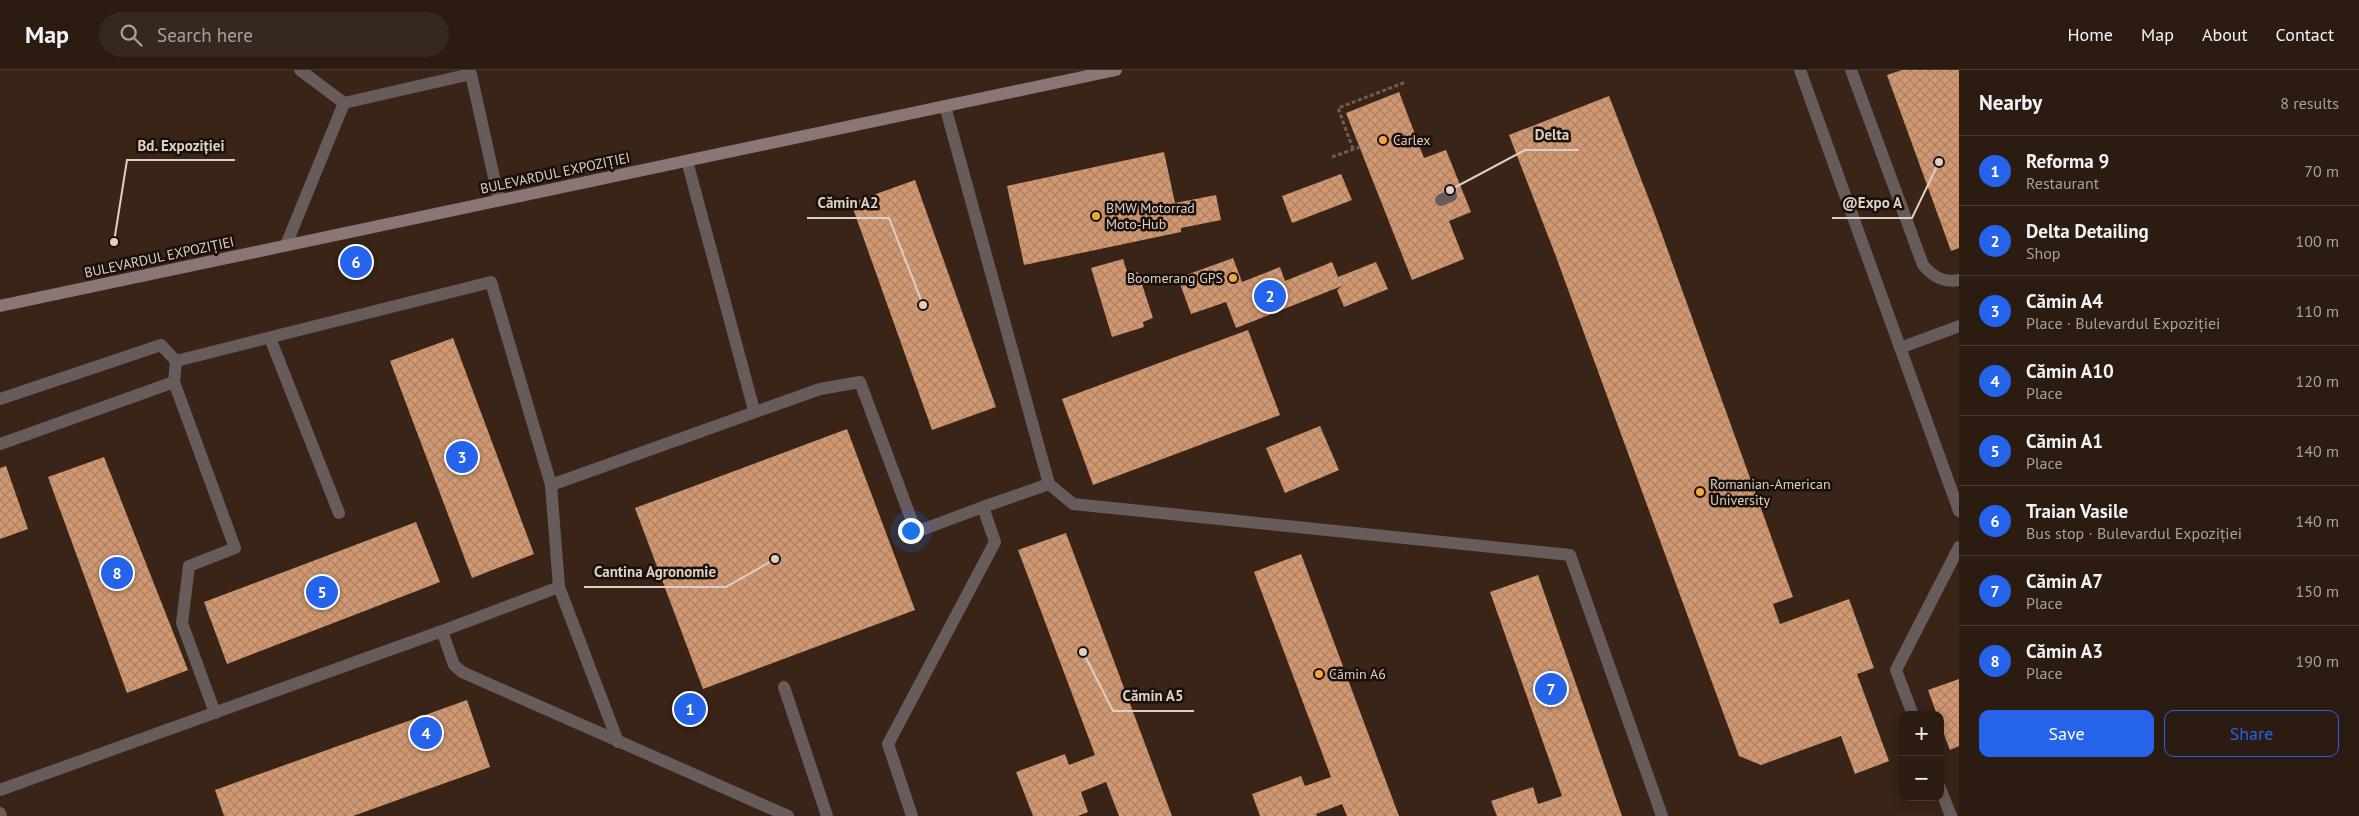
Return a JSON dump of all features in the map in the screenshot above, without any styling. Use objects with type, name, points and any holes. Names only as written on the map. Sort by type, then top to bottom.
[{"type":"street","name":"BULEVARDUL EXPOZIȚIEI","points":[[0,306],[1116,70]]},
{"type":"lane","points":[[300,70],[344,103],[471,74],[499,200]]},
{"type":"lane","points":[[1800,70],[1959,511]]},
{"type":"lane","points":[[1851,70],[1923,266],[1940,280],[1959,280]]},
{"type":"lane","points":[[286,246],[344,103]]},
{"type":"lane","points":[[945,106],[1049,484],[1073,504],[1570,555],[1662,816]]},
{"type":"lane","points":[[687,161],[754,410]]},
{"type":"lane","points":[[176,361],[491,282],[551,485],[559,587],[618,742]]},
{"type":"lane","points":[[1900,348],[1959,326]]},
{"type":"lane","points":[[270,338],[339,513]]},
{"type":"lane","points":[[0,399],[160,345],[176,361]]},
{"type":"lane","points":[[176,361],[174,382],[235,548],[189,566],[182,623],[215,713]]},
{"type":"lane","points":[[0,444],[174,382]]},
{"type":"lane","points":[[551,485],[754,410],[820,389],[860,382],[916,532],[1049,484]]},
{"type":"lane","points":[[912,816],[888,744],[996,542],[983,507]]},
{"type":"lane","points":[[1911,711],[1896,670],[1959,547]]},
{"type":"lane","points":[[0,790],[559,587]]},
{"type":"lane","points":[[442,631],[454,665],[462,672],[788,816]]},
{"type":"lane","points":[[784,687],[827,816]]},
{"type":"lane","points":[[1944,798],[1951,816]]},
{"type":"path","points":[[1353,150],[1338,108],[1406,82]]},
{"type":"path","points":[[1332,157],[1360,147]]},
{"type":"building","points":[[1902,70],[1959,70],[1959,248],[1951,251],[1887,75]]},
{"type":"building","points":[[1399,92],[1424,158],[1446,150],[1471,212],[1449,221],[1464,259],[1412,280],[1346,113]]},
{"type":"building","points":[[1609,96],[1655,215],[1793,597],[1773,604],[1780,624],[1849,599],[1874,668],[1857,674],[1889,761],[1855,774],[1841,736],[1761,765],[1739,756],[1555,254],[1509,135]]},
{"type":"building","name":"BMW Motorrad Moto-Hub","points":[[1164,152],[1175,203],[1216,195],[1221,220],[1181,228],[1181,232],[1024,265],[1007,186]]},
{"type":"building","points":[[1341,174],[1352,200],[1292,223],[1282,196]]},
{"type":"building","points":[[915,180],[996,407],[932,430],[851,203]]},
{"type":"building","points":[[1233,258],[1242,282],[1280,267],[1285,281],[1332,262],[1338,277],[1376,262],[1388,289],[1344,307],[1337,290],[1342,286],[1236,328],[1226,302],[1191,314],[1178,278]]},
{"type":"building","points":[[1123,259],[1128,275],[1138,272],[1153,318],[1143,322],[1144,327],[1112,337],[1091,268]]},
{"type":"building","points":[[1248,330],[1280,415],[1093,485],[1062,399]]},
{"type":"building","points":[[453,338],[534,554],[472,578],[390,361]]},
{"type":"building","points":[[1320,426],[1339,470],[1285,493],[1266,448]]},
{"type":"building","points":[[847,429],[915,610],[703,689],[635,508]]},
{"type":"building","points":[[104,457],[188,670],[127,693],[48,477]]},
{"type":"building","points":[[6,466],[28,529],[0,539],[0,468]]},
{"type":"building","points":[[416,522],[440,582],[227,664],[204,602]]},
{"type":"building","points":[[1066,533],[1172,816],[1119,816],[1106,782],[1081,792],[1088,812],[1078,816],[1033,816],[1016,772],[1065,754],[1069,765],[1095,755],[1018,550]]},
{"type":"building","name":"Cămin A6","points":[[1301,554],[1399,816],[1347,816],[1342,804],[1316,814],[1317,816],[1260,816],[1252,794],[1301,776],[1305,786],[1331,777],[1254,572]]},
{"type":"building","points":[[1538,575],[1622,816],[1497,816],[1491,801],[1533,787],[1538,804],[1562,796],[1490,592]]},
{"type":"building","points":[[1959,679],[1959,746],[1950,750],[1944,734],[1944,711],[1936,711],[1928,690]]},
{"type":"building","points":[[467,700],[490,767],[353,816],[224,816],[215,790]]},
{"type":"place","name":"Carlex","points":[[1383,140]]},
{"type":"place","name":"@Expo A","points":[[1939,162]]},
{"type":"place","name":"Delta","points":[[1450,190]]},
{"type":"place","name":"BMW Motorrad Moto-Hub","points":[[1096,216]]},
{"type":"place","name":"Bd. Expoziției","points":[[114,242]]},
{"type":"place","name":"Traian Vasile","points":[[356,262]]},
{"type":"place","name":"Boomerang GPS","points":[[1233,278]]},
{"type":"place","name":"Delta Detailing","points":[[1270,296]]},
{"type":"place","name":"Cămin A2","points":[[923,305]]},
{"type":"place","name":"Cămin A4","points":[[462,457]]},
{"type":"place","name":"Romanian-American University","points":[[1700,492]]},
{"type":"place","name":"Cantina Agronomie","points":[[775,559]]},
{"type":"place","name":"Cămin A3","points":[[117,573]]},
{"type":"place","name":"Cămin A1","points":[[322,592]]},
{"type":"place","name":"Cămin A5","points":[[1083,652]]},
{"type":"place","name":"Cămin A6","points":[[1319,674]]},
{"type":"place","name":"Cămin A7","points":[[1551,689]]},
{"type":"place","name":"Reforma 9","points":[[690,709]]},
{"type":"place","name":"Cămin A10","points":[[426,733]]}]
